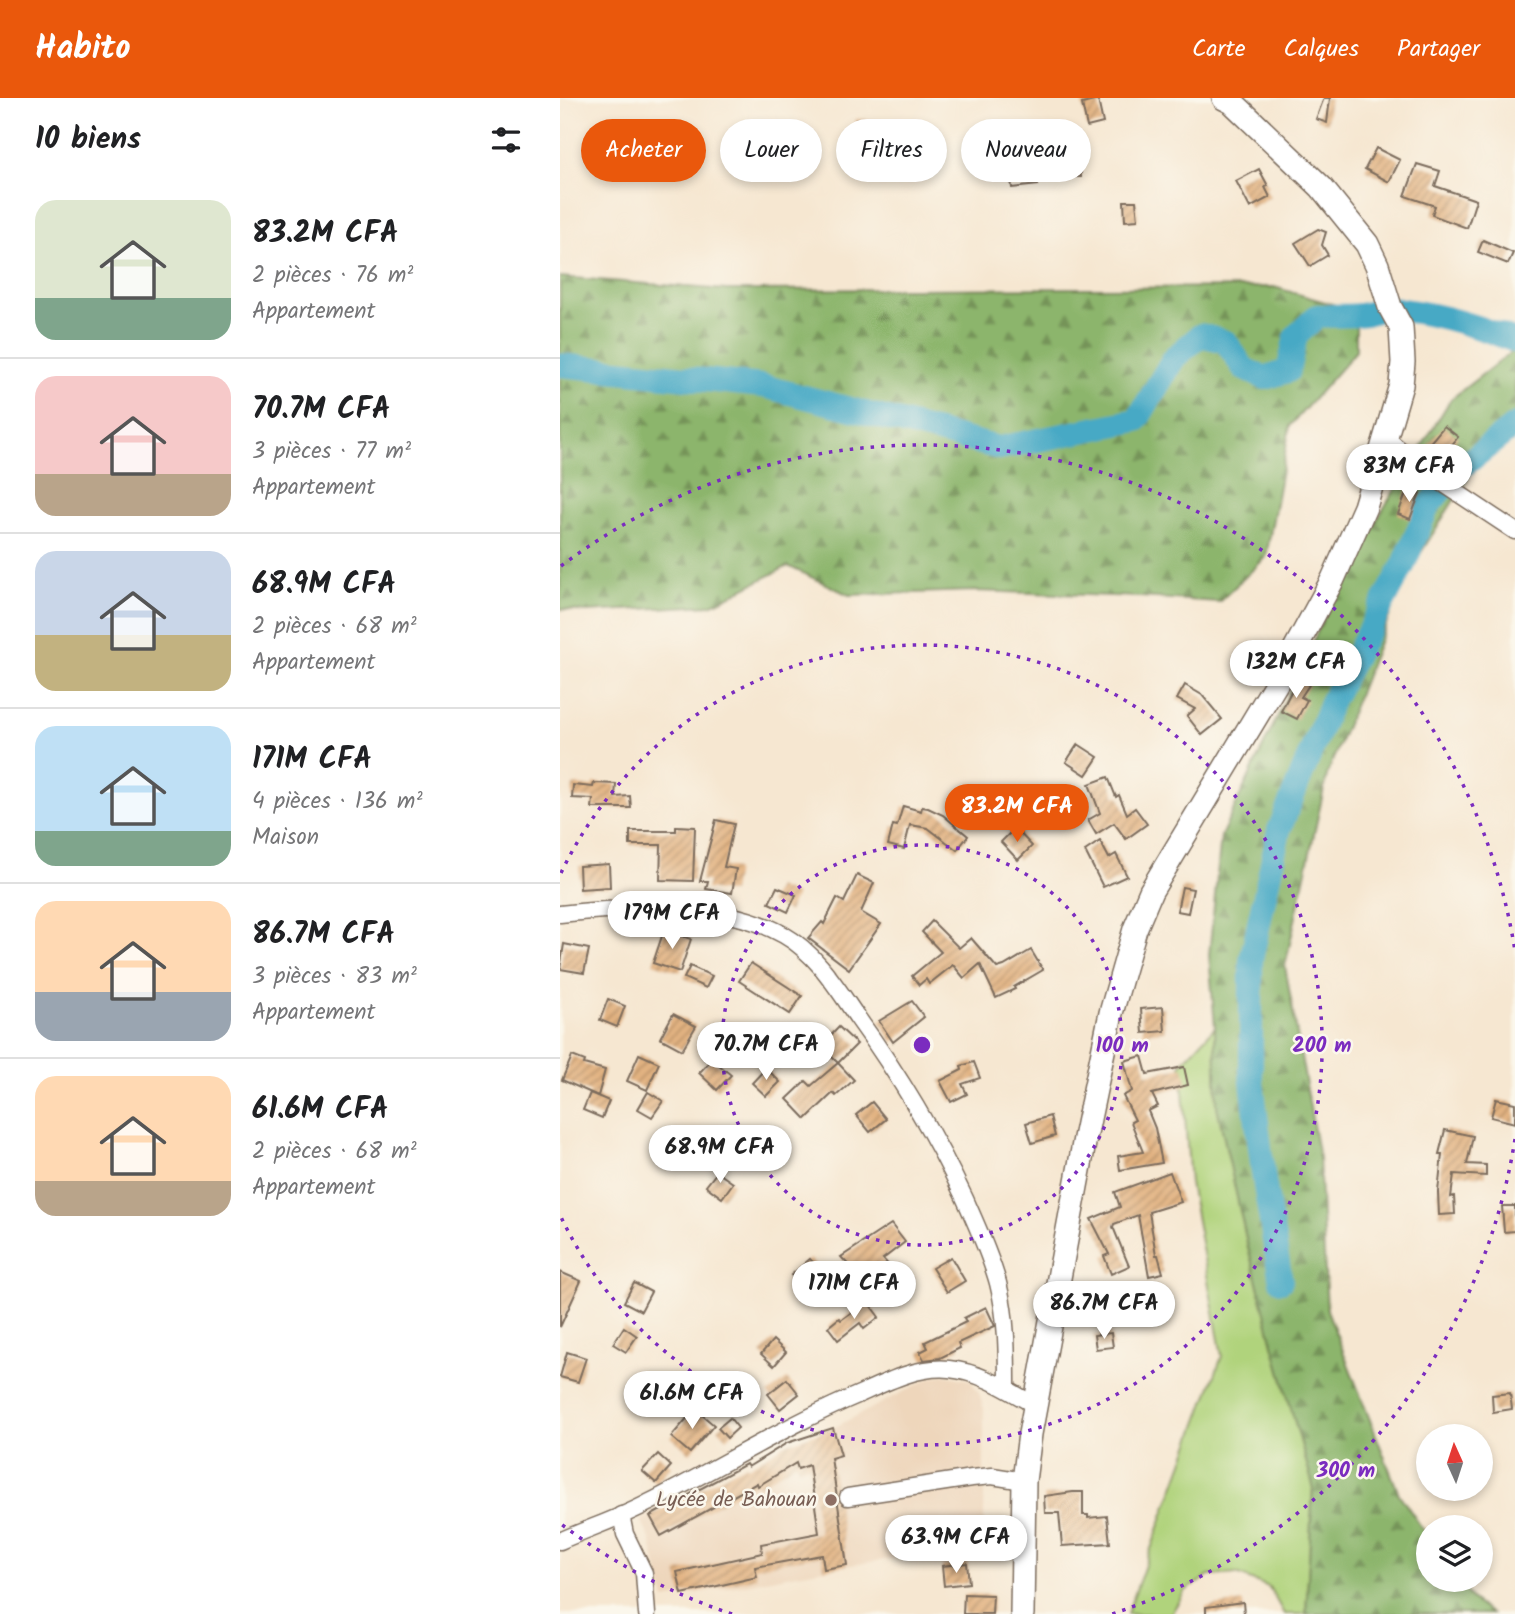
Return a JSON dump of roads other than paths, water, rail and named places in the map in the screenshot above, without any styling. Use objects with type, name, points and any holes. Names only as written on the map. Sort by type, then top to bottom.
[{"type":"main road","points":[[1022,1614],[1024,1481],[1030,1434],[1082,1150],[1111,1013],[1135,929],[1151,891],[1277,682],[1333,579],[1365,507],[1401,386],[1401,327],[1390,307],[1367,243],[1321,187],[1232,102],[1224,98]]},
{"type":"street","points":[[1387,439],[1432,476],[1515,531]]},
{"type":"street","points":[[560,914],[624,908],[709,912],[771,928],[807,953],[842,995],[919,1110],[967,1203],[985,1247],[1005,1317],[1007,1388]]},
{"type":"street","points":[[560,1541],[647,1504],[793,1425],[896,1378],[932,1370],[965,1372],[1007,1388],[1036,1406]]},
{"type":"street","points":[[848,1497],[992,1476],[1024,1481]]},
{"type":"street","points":[[621,1515],[625,1534],[643,1573],[647,1614]]},
{"type":"waterway","points":[[560,365],[763,386],[999,448],[1137,420],[1174,358],[1201,335],[1226,342],[1244,369],[1265,378],[1288,371],[1296,336],[1317,316],[1360,315],[1384,309],[1403,310],[1452,320],[1515,341]]},
{"type":"waterway","points":[[1281,1281],[1264,1180],[1251,1074],[1251,960],[1279,830],[1332,700],[1405,562],[1428,506],[1458,470],[1515,425]]},
{"type":"place","name":"Lycée de Bahouan","points":[[831,1500]]}]
